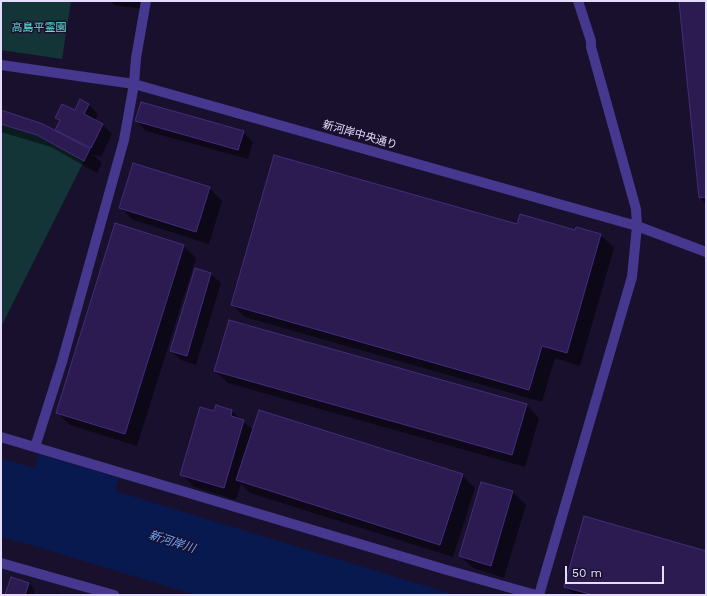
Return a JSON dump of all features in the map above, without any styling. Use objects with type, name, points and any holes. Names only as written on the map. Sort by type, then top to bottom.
[{"type":"street","points":[[35,447],[62,362],[124,140],[146,1]]},
{"type":"street","points":[[1,437],[447,570],[538,595],[632,277],[636,226],[636,209],[591,47],[591,41],[578,1]]},
{"type":"street","name":"新河岸中央通り","points":[[1,65],[134,84],[636,226],[706,252]]},
{"type":"street","points":[[1,563],[114,595]]},
{"type":"green space","name":"高島平霊園","points":[[1,1],[71,1],[62,59],[1,50]]},
{"type":"green space","points":[[1,124],[37,135],[84,161],[1,327]]},
{"type":"water","name":"新河岸川","points":[[39,454],[119,478],[115,491],[455,595],[196,595],[1,537],[1,459],[35,468]]},
{"type":"building","points":[[679,1],[706,1],[706,197],[699,198]]},
{"type":"building","points":[[80,99],[89,104],[84,114],[103,124],[91,148],[55,130],[60,120],[55,118],[62,104],[75,110]]},
{"type":"building","points":[[141,102],[244,131],[238,150],[135,121]]},
{"type":"building","points":[[1,110],[43,124],[90,149],[84,161],[37,135],[1,124]]},
{"type":"building","points":[[274,155],[517,224],[520,214],[575,230],[576,227],[601,234],[567,353],[542,346],[529,390],[231,305]]},
{"type":"building","points":[[133,163],[210,187],[196,232],[119,208]]},
{"type":"building","points":[[115,223],[184,245],[125,434],[56,413]]},
{"type":"building","points":[[195,268],[211,273],[187,356],[170,351]]},
{"type":"building","points":[[229,320],[527,404],[512,455],[214,371]]},
{"type":"building","points":[[216,405],[232,410],[231,416],[244,420],[224,488],[180,475],[200,407],[214,411]]},
{"type":"building","points":[[259,410],[463,474],[440,545],[236,480]]},
{"type":"building","points":[[481,482],[513,491],[491,566],[459,556]]},
{"type":"building","points":[[584,516],[706,551],[706,595],[593,595],[564,587]]},
{"type":"building","points":[[11,577],[29,583],[25,595],[5,595]]}]
